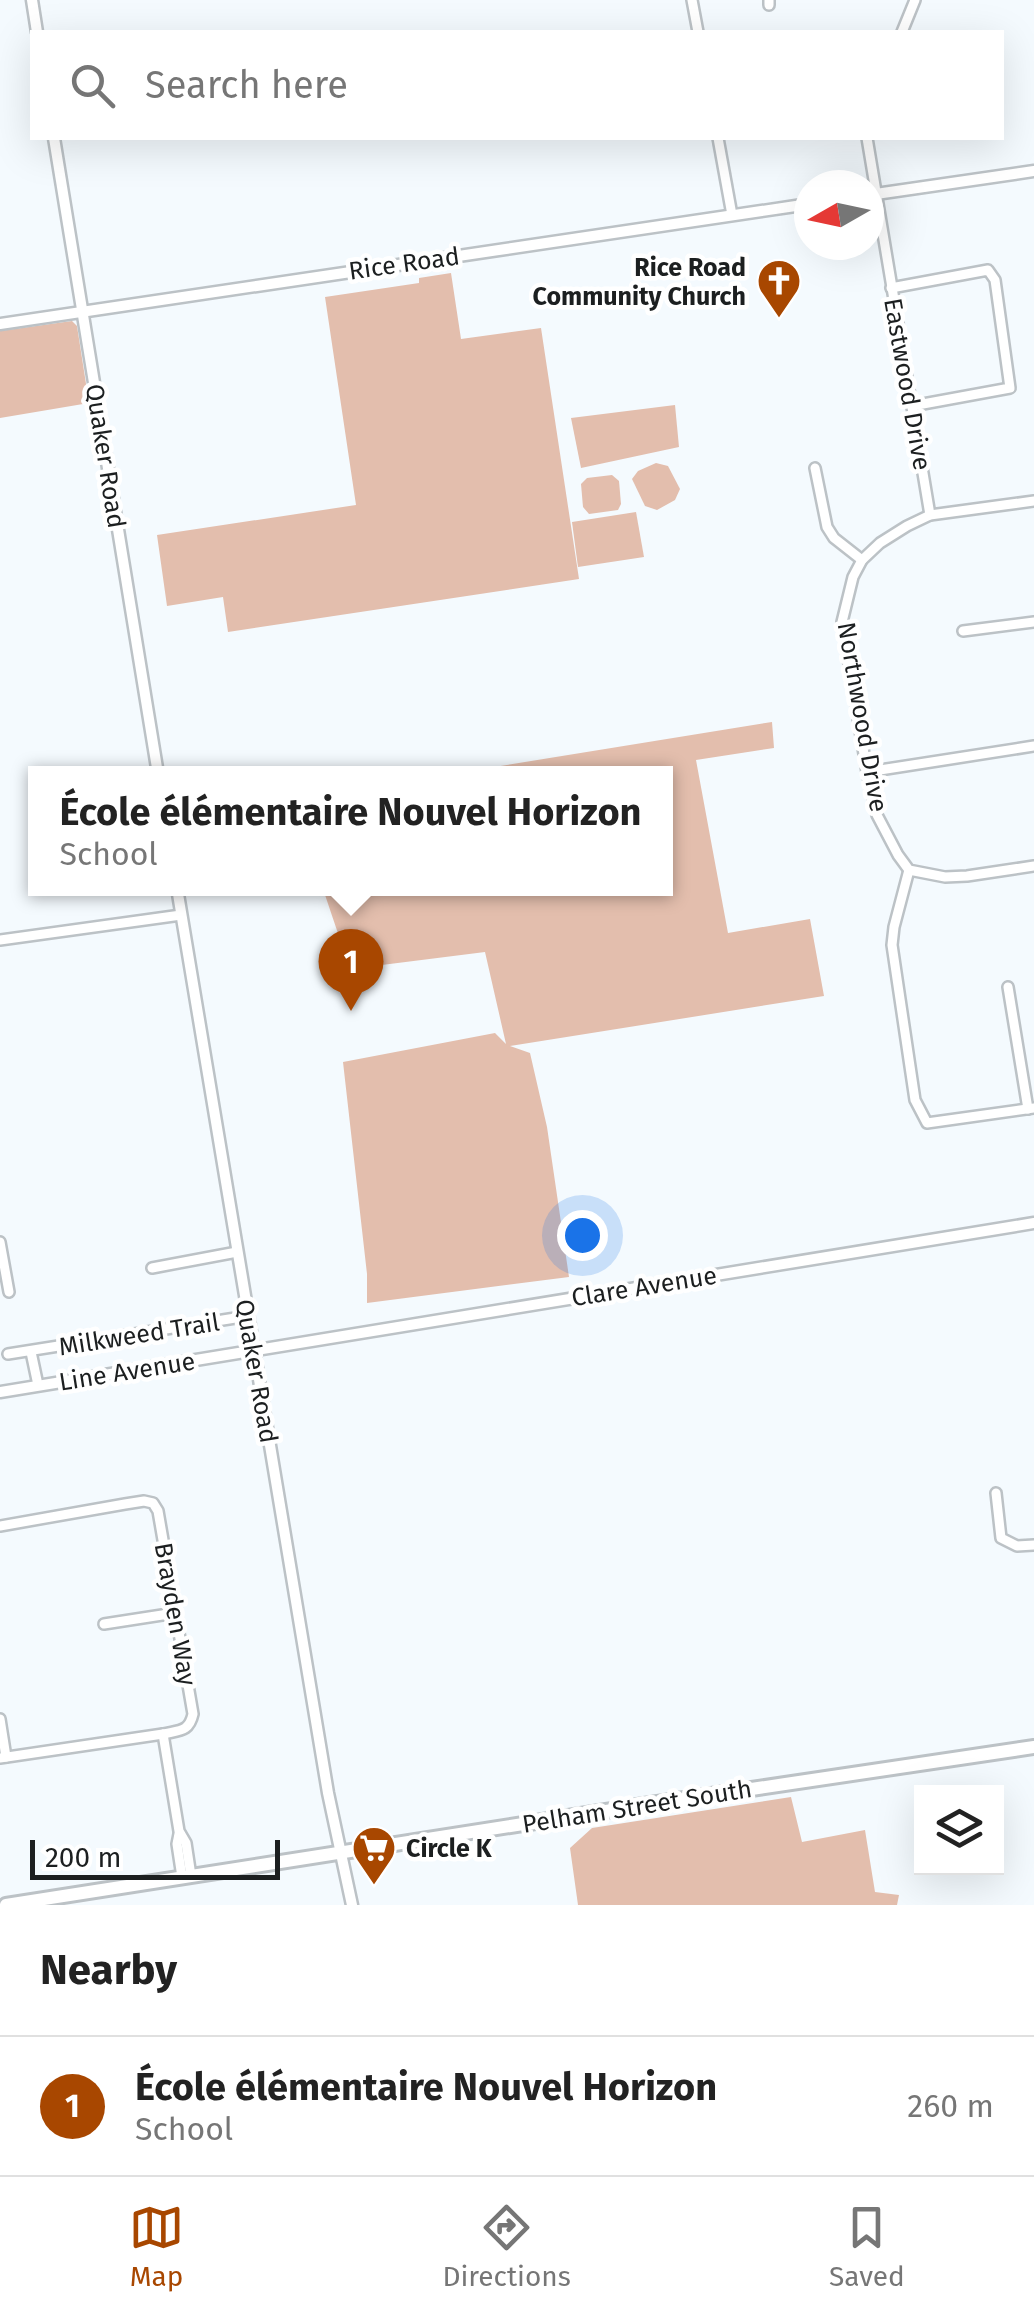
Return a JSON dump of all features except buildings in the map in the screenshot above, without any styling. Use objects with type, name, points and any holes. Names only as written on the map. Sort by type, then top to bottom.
[{"type":"main road","name":"Pelham Street South","points":[[6,1905],[1034,1747]]},
{"type":"street","points":[[32,0],[37,30]]},
{"type":"street","points":[[692,0],[698,30]]},
{"type":"street","points":[[903,30],[915,0]]},
{"type":"street","name":"Quaker Road","points":[[54,140],[157,766]]},
{"type":"street","points":[[718,140],[732,214]]},
{"type":"street","name":"Eastwood Drive","points":[[867,140],[870,170]]},
{"type":"street","points":[[884,192],[1034,171]]},
{"type":"street","name":"Rice Road","points":[[0,324],[794,206]]},
{"type":"street","name":"Eastwood Drive","points":[[884,251],[930,515]]},
{"type":"street","points":[[891,288],[988,270],[995,280],[1010,388],[912,406]]},
{"type":"street","points":[[815,468],[827,527],[834,538],[862,560],[880,543],[930,515],[1033,501],[1034,514]]},
{"type":"street","name":"Northwood Drive","points":[[862,560],[853,577],[842,622],[877,815],[909,870]]},
{"type":"street","points":[[964,631],[1034,622]]},
{"type":"street","points":[[867,772],[1034,746]]},
{"type":"street","points":[[1008,987],[1031,1108],[927,1122],[915,1100],[892,945],[909,870],[966,876],[1034,866]]},
{"type":"street","name":"Quaker Road","points":[[177,896],[328,1793],[352,1905]]},
{"type":"street","points":[[0,940],[180,916]]},
{"type":"street","name":"Clare Avenue","points":[[253,1350],[1034,1223]]},
{"type":"street","points":[[0,1242],[10,1292]]},
{"type":"street","points":[[152,1268],[236,1252]]},
{"type":"street","name":"Milkweed Trail","points":[[8,1354],[248,1316]]},
{"type":"street","name":"Line Avenue","points":[[0,1392],[253,1350]]},
{"type":"street","name":"Milkweed Trail","points":[[31,1352],[38,1386]]},
{"type":"street","points":[[996,1492],[1002,1538],[1010,1545],[1034,1545]]},
{"type":"street","name":"Brayden Way","points":[[0,1526],[144,1501],[153,1503],[158,1511],[193,1714],[185,1729],[163,1734]]},
{"type":"street","points":[[104,1624],[175,1613]]},
{"type":"street","points":[[0,1720],[3,1757],[163,1734],[180,1831],[186,1843],[187,1877]]},
{"type":"shaded area","points":[[451,273],[461,339],[541,328],[579,579],[228,632],[223,597],[167,606],[157,535],[356,505],[325,297],[419,283],[419,278]]},
{"type":"shaded area","points":[[72,321],[77,326],[89,403],[0,418],[0,331]]},
{"type":"shaded area","points":[[675,405],[679,447],[581,468],[571,418]]},
{"type":"shaded area","points":[[656,463],[668,466],[680,489],[675,500],[657,510],[645,506],[632,479],[638,471]]},
{"type":"shaded area","points":[[612,475],[619,481],[618,510],[589,514],[583,507],[581,484],[587,478]]},
{"type":"shaded area","points":[[636,512],[644,557],[578,567],[572,522]]},
{"type":"shaded area","points":[[772,722],[774,748],[696,760],[728,933],[810,919],[824,996],[510,1046],[530,1053],[547,1127],[569,1277],[367,1303],[343,1062],[495,1033],[506,1044],[485,952],[350,969],[325,896],[673,896],[673,766],[500,766]]},
{"type":"shaded area","points":[[791,1797],[802,1842],[865,1830],[875,1892],[899,1895],[897,1905],[578,1905],[570,1848],[592,1828]]},
{"type":"place","name":"Rice Road Community Church","points":[[779,319]]},
{"type":"place","name":"École élémentaire Nouvel Horizon","points":[[351,1011]]},
{"type":"place","name":"Circle K","points":[[374,1886]]}]
